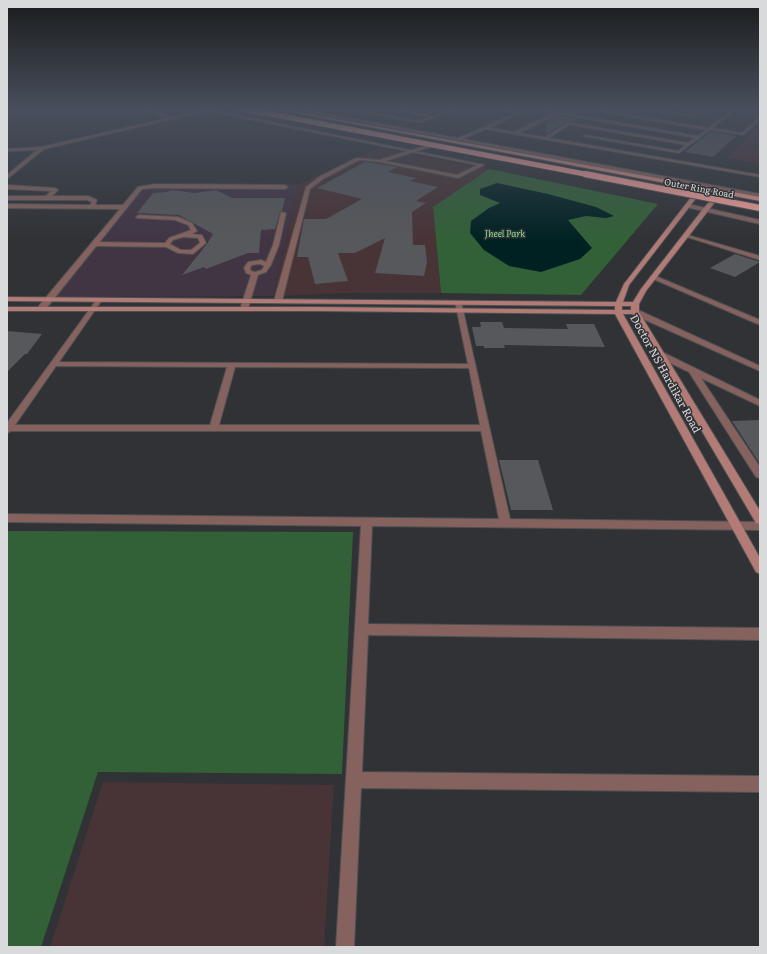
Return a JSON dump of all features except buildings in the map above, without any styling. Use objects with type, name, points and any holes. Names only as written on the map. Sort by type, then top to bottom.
[{"type":"highway","points":[[474,154],[760,209]]},
{"type":"highway","points":[[500,154],[760,202]]},
{"type":"main road","name":"Outer Ring Road","points":[[467,154],[694,198],[760,209]]},
{"type":"main road","name":"Outer Ring Road","points":[[515,154],[760,197]]},
{"type":"main road","points":[[610,181],[615,172]]},
{"type":"street","points":[[7,178],[36,154]]},
{"type":"street","points":[[379,161],[404,154]]},
{"type":"street","points":[[278,301],[308,188],[321,178],[353,161],[363,159],[458,177],[482,165],[425,154]]},
{"type":"street","points":[[534,154],[760,197]]},
{"type":"street","points":[[628,154],[760,176]]},
{"type":"street","points":[[671,161],[678,154]]},
{"type":"street","points":[[7,187],[55,190],[47,198]]},
{"type":"street","points":[[41,309],[140,188],[285,187]]},
{"type":"street","points":[[7,198],[88,198],[95,201],[91,207]]},
{"type":"street","points":[[619,308],[626,285],[694,198]]},
{"type":"street","name":"Doctor NS Hardikar Road","points":[[714,201],[705,210],[653,278],[635,308],[661,356],[760,520]]},
{"type":"street","points":[[7,206],[125,207]]},
{"type":"street","points":[[688,206],[760,222]]},
{"type":"street","points":[[18,213],[119,213]]},
{"type":"street","points":[[268,265],[261,262],[250,263],[246,268],[248,272],[256,274],[264,271],[268,265],[276,245],[283,213]]},
{"type":"street","points":[[139,217],[176,218],[190,224],[194,231],[171,239],[167,245]]},
{"type":"street","points":[[686,235],[760,258]]},
{"type":"street","points":[[94,244],[167,245],[180,252],[193,252],[202,243],[200,236],[183,236]]},
{"type":"street","points":[[244,309],[256,274]]},
{"type":"street","points":[[653,278],[760,323]]},
{"type":"street","points":[[7,299],[246,300],[460,306],[635,308],[760,369]]},
{"type":"street","points":[[8,429],[99,300]]},
{"type":"street","points":[[7,309],[244,309],[460,306]]},
{"type":"street","points":[[460,306],[505,524]]},
{"type":"street","name":"Doctor NS Hardikar Road","points":[[619,308],[760,569]]},
{"type":"street","points":[[661,356],[757,402],[760,408]]},
{"type":"street","points":[[54,364],[473,366]]},
{"type":"street","points":[[214,428],[232,364]]},
{"type":"street","points":[[692,370],[760,475]]},
{"type":"street","points":[[8,429],[486,428]]},
{"type":"street","points":[[7,518],[760,526]]},
{"type":"street","points":[[345,947],[367,522]]},
{"type":"street","points":[[362,629],[760,634]]},
{"type":"street","points":[[354,780],[760,784]]},
{"type":"shaded area","points":[[367,154],[408,154],[489,169],[433,207],[441,293],[354,293],[273,296],[299,184]]},
{"type":"shaded area","points":[[731,154],[760,154],[760,164],[727,158]]},
{"type":"shaded area","points":[[299,184],[273,296],[55,297],[141,185]]},
{"type":"shaded area","points":[[103,782],[334,785],[324,947],[50,947]]},
{"type":"green space","name":"Jheel Park","points":[[489,169],[658,204],[581,295],[441,293],[433,207]]},
{"type":"green space","points":[[7,531],[353,532],[342,774],[98,772],[41,947],[7,947]]},
{"type":"water","points":[[497,183],[548,194],[596,207],[614,216],[606,218],[586,216],[568,220],[592,248],[580,259],[541,272],[509,266],[484,250],[470,233],[471,221],[489,208],[500,203],[480,195],[480,189]]}]
